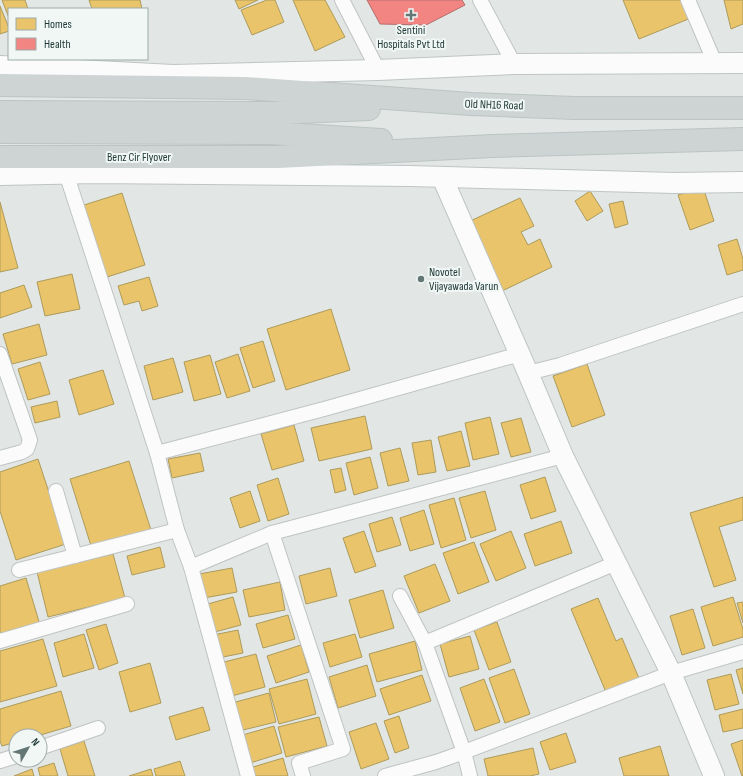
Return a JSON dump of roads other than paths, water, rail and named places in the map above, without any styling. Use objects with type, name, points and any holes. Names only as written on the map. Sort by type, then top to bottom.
[{"type":"main road","name":"Old NH16 Road","points":[[0,85],[245,88],[471,104],[574,108],[743,108]]},
{"type":"main road","points":[[0,112],[275,113],[471,104]]},
{"type":"main road","points":[[0,132],[270,133],[492,146],[743,139]]},
{"type":"main road","name":"Benz Cir Flyover","points":[[0,157],[278,157],[492,146]]},
{"type":"street","points":[[342,0],[378,70]]},
{"type":"street","points":[[481,0],[514,64]]},
{"type":"street","points":[[688,0],[715,63]]},
{"type":"street","points":[[0,66],[173,75],[378,70],[514,64],[743,63]]},
{"type":"street","points":[[66,173],[157,453],[177,530],[191,567],[248,776]]},
{"type":"street","points":[[0,175],[120,173],[442,177],[674,183],[743,182]]},
{"type":"street","points":[[442,177],[528,372],[563,456],[671,673],[714,776]]},
{"type":"street","points":[[528,372],[560,365],[743,304]]},
{"type":"street","points":[[0,354],[30,440],[27,449],[22,452],[0,458]]},
{"type":"street","points":[[157,453],[324,410],[520,354]]},
{"type":"street","points":[[191,567],[272,533],[563,456]]},
{"type":"street","points":[[56,491],[75,556]]},
{"type":"street","points":[[19,570],[177,530]]},
{"type":"street","points":[[272,533],[343,749],[299,763],[303,776]]},
{"type":"street","points":[[425,643],[616,563]]},
{"type":"street","points":[[400,596],[425,643],[464,752],[470,776]]},
{"type":"street","points":[[0,641],[127,604]]},
{"type":"street","points":[[385,776],[436,762],[464,752],[671,673],[743,652]]},
{"type":"street","points":[[48,745],[98,728]]},
{"type":"place","name":"Sentini Hospitals Pvt Ltd","points":[[411,15]]},
{"type":"place","name":"Novotel Vijayawada Varun","points":[[421,279]]}]
